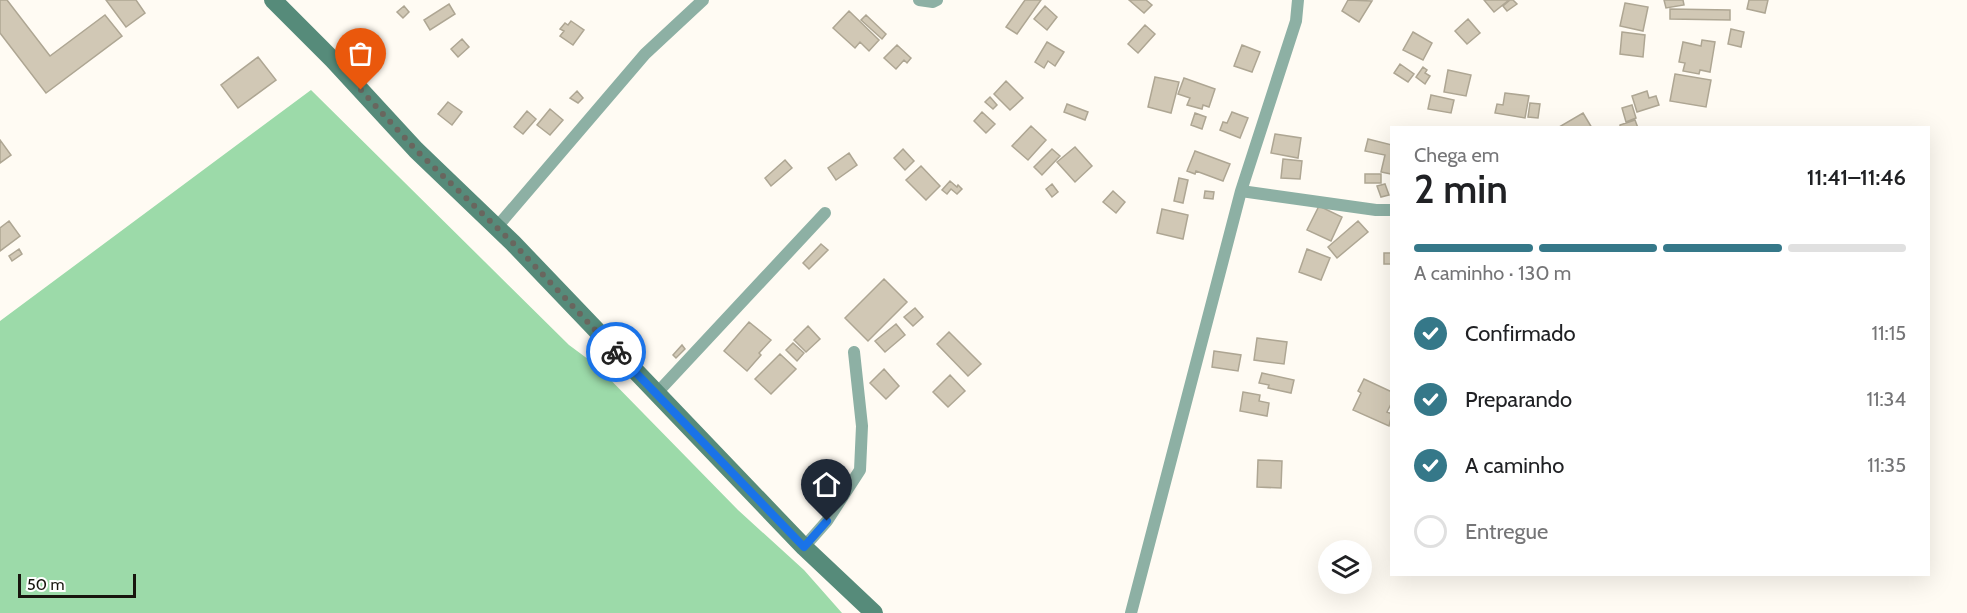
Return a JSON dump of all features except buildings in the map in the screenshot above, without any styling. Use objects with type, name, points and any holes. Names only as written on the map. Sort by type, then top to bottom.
[{"type":"main road","points":[[273,0],[333,60],[416,150],[497,227],[804,547],[874,613]]},
{"type":"street","points":[[497,227],[645,54],[703,0]]},
{"type":"street","points":[[919,0],[933,2],[937,0]]},
{"type":"street","points":[[1131,613],[1241,191],[1296,21],[1298,0]]},
{"type":"street","points":[[1241,191],[1390,210]]},
{"type":"street","points":[[656,394],[825,213]]},
{"type":"street","points":[[804,547],[827,521],[860,470],[862,426],[854,352]]},
{"type":"green space","points":[[311,90],[569,345],[596,365],[738,510],[804,570],[842,613],[0,613],[0,321]]},
{"type":"way so far","points":[[361,90],[416,150],[513,243],[616,352]]},
{"type":"route","points":[[616,352],[804,547],[827,521]]}]
